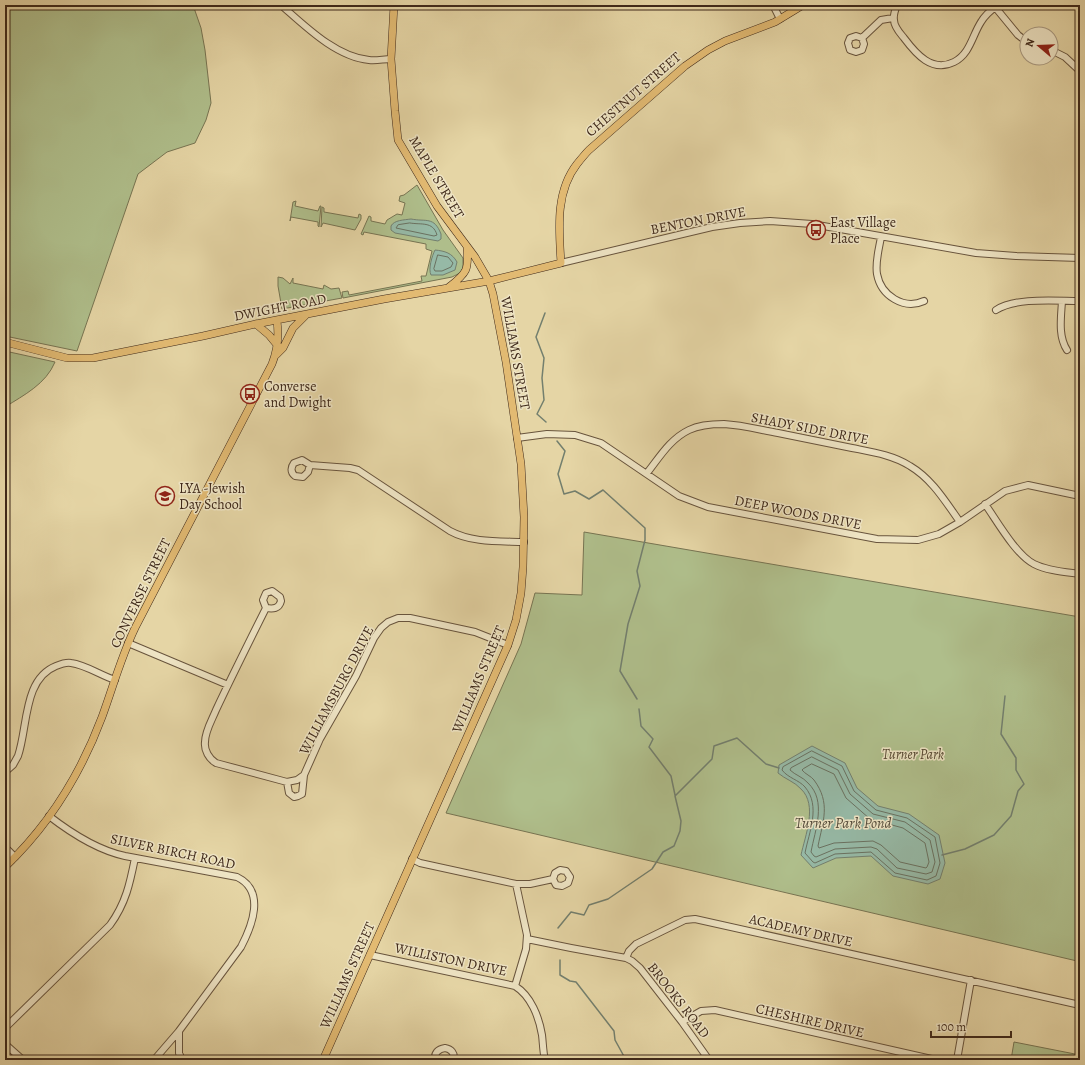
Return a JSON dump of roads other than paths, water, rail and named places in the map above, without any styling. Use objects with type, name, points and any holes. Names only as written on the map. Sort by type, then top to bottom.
[{"type":"main road","name":"MAPLE STREET","points":[[394,5],[391,59],[398,140],[437,206],[467,247],[489,281]]},
{"type":"main road","name":"CHESTNUT STREET","points":[[561,263],[560,212],[564,190],[576,164],[589,150],[685,66],[708,50],[725,41],[780,19],[803,5]]},
{"type":"main road","points":[[448,288],[461,278],[467,271],[469,262],[467,247]]},
{"type":"main road","name":"DWIGHT ROAD","points":[[5,342],[62,357],[89,358],[384,299],[489,281],[561,263]]},
{"type":"main road","name":"WILLIAMS STREET","points":[[323,1060],[508,645],[514,628],[520,602],[524,542],[523,480],[503,347],[493,294],[489,281]]},
{"type":"main road","points":[[275,357],[283,348],[293,328],[306,315]]},
{"type":"main road","name":"CONVERSE STREET","points":[[5,867],[49,816],[68,788],[84,757],[102,717],[128,643],[147,603],[275,357],[279,334],[276,321]]},
{"type":"main road","points":[[256,324],[269,335],[278,346]]},
{"type":"street","points":[[281,5],[318,37],[351,56],[370,60],[391,59]]},
{"type":"street","points":[[772,5],[780,19]]},
{"type":"street","points":[[897,5],[893,18],[896,27],[915,53],[930,63],[942,65],[954,62],[962,57],[981,22],[996,6],[1019,36]]},
{"type":"street","points":[[862,38],[881,20],[893,18]]},
{"type":"street","points":[[1059,54],[1065,57],[1080,71]]},
{"type":"street","points":[[1080,197],[1080,204]]},
{"type":"street","name":"BENTON DRIVE","points":[[561,263],[712,227],[770,221],[803,223],[976,253],[1080,258]]},
{"type":"street","points":[[881,237],[877,270],[879,279],[885,291],[892,298],[903,303],[916,304],[924,300]]},
{"type":"street","points":[[1062,301],[1061,331],[1063,343],[1067,350]]},
{"type":"street","points":[[996,310],[1003,306],[1019,303],[1080,301]]},
{"type":"street","name":"SHADY SIDE DRIVE","points":[[647,473],[669,445],[682,434],[698,427],[714,424],[730,424],[838,445],[898,459],[926,477],[960,522]]},
{"type":"street","name":"DEEP WOODS DRIVE","points":[[517,438],[547,434],[575,435],[601,443],[679,496],[708,507],[877,539],[918,540],[939,534],[960,522],[1005,491],[1028,485],[1080,496]]},
{"type":"street","points":[[310,465],[350,468],[361,472],[450,531],[460,536],[476,540],[524,542]]},
{"type":"street","points":[[985,504],[1018,550],[1027,559],[1047,568],[1080,574]]},
{"type":"street","points":[[266,608],[228,685],[206,736],[205,745],[211,759],[216,763],[287,782]]},
{"type":"street","name":"WILLIAMSBURG DRIVE","points":[[304,775],[297,780],[287,782],[290,794],[293,796],[298,796],[303,792],[304,775],[320,739],[356,676],[374,638],[381,628],[388,622],[398,618],[410,618],[475,632],[508,645]]},
{"type":"street","points":[[128,643],[228,685]]},
{"type":"street","points":[[5,772],[13,765],[18,756],[33,692],[44,673],[54,667],[68,663],[81,666],[114,680]]},
{"type":"street","name":"SILVER BIRCH ROAD","points":[[49,816],[86,841],[120,855],[237,877],[247,884],[254,897],[255,910],[241,947],[179,1031],[154,1060]]},
{"type":"street","points":[[5,847],[13,859]]},
{"type":"street","points":[[5,855],[13,859]]},
{"type":"street","points":[[5,1028],[110,924],[126,898],[135,858]]},
{"type":"street","points":[[412,859],[516,884],[530,884],[553,879]]},
{"type":"street","points":[[515,986],[528,939],[516,884]]},
{"type":"street","name":"ACADEMY DRIVE","points":[[626,958],[629,951],[636,944],[685,920],[695,919],[711,921],[1080,1005]]},
{"type":"street","points":[[528,939],[626,958]]},
{"type":"street","name":"WILLISTON DRIVE","points":[[370,955],[515,986],[529,1000],[536,1014],[541,1030],[545,1060]]},
{"type":"street","name":"BROOKS ROAD","points":[[626,958],[640,968],[682,1022],[709,1060]]},
{"type":"street","points":[[956,1060],[970,980]]},
{"type":"street","name":"CHESHIRE DRIVE","points":[[682,1022],[698,1012],[704,1010],[715,1010],[936,1060]]},
{"type":"street","points":[[179,1031],[179,1053],[182,1060]]},
{"type":"street","points":[[5,1044],[23,1060]]},
{"type":"street","points":[[435,1060],[436,1053],[440,1049],[445,1048],[452,1051],[454,1060]]},
{"type":"water","points":[[411,219],[425,220],[435,224],[441,234],[441,239],[438,241],[395,233],[391,230],[392,224]]},
{"type":"water","points":[[435,250],[445,252],[453,256],[457,262],[455,270],[443,275],[431,275],[430,266]]},
{"type":"water","name":"Turner Park Pond","points":[[812,746],[845,763],[857,788],[878,806],[909,814],[939,835],[945,863],[940,879],[928,884],[893,876],[871,856],[836,858],[813,868],[801,855],[809,821],[809,803],[799,787],[778,773],[779,765]]},
{"type":"waterway","points":[[545,313],[536,337],[544,358],[542,378],[544,400],[537,414],[546,422]]},
{"type":"waterway","points":[[557,441],[565,451],[558,474],[564,494],[575,491],[589,499],[603,490],[645,528],[645,540],[637,571],[640,586],[628,624],[620,671],[637,699]]},
{"type":"waterway","points":[[942,855],[965,849],[994,835],[1011,816],[1018,791],[1024,784],[1016,770],[1016,758],[1001,734],[1005,696]]},
{"type":"waterway","points":[[639,709],[641,726],[653,739],[649,747],[671,776],[675,795]]},
{"type":"waterway","points":[[558,928],[571,912],[584,915],[589,905],[608,899],[652,869],[663,852],[674,846],[680,831],[681,821],[675,796],[712,759],[714,746],[737,738],[766,764],[779,768]]},
{"type":"waterway","points":[[560,960],[560,975],[570,981],[576,982],[614,1031],[615,1040],[626,1060]]},
{"type":"place","name":"East Village Place","points":[[816,230]]},
{"type":"place","name":"Converse and Dwight","points":[[250,394]]},
{"type":"place","name":"LYA -Jewish Day School","points":[[165,496]]},
{"type":"park label","name":"Turner Park","points":[[913,754]]}]
